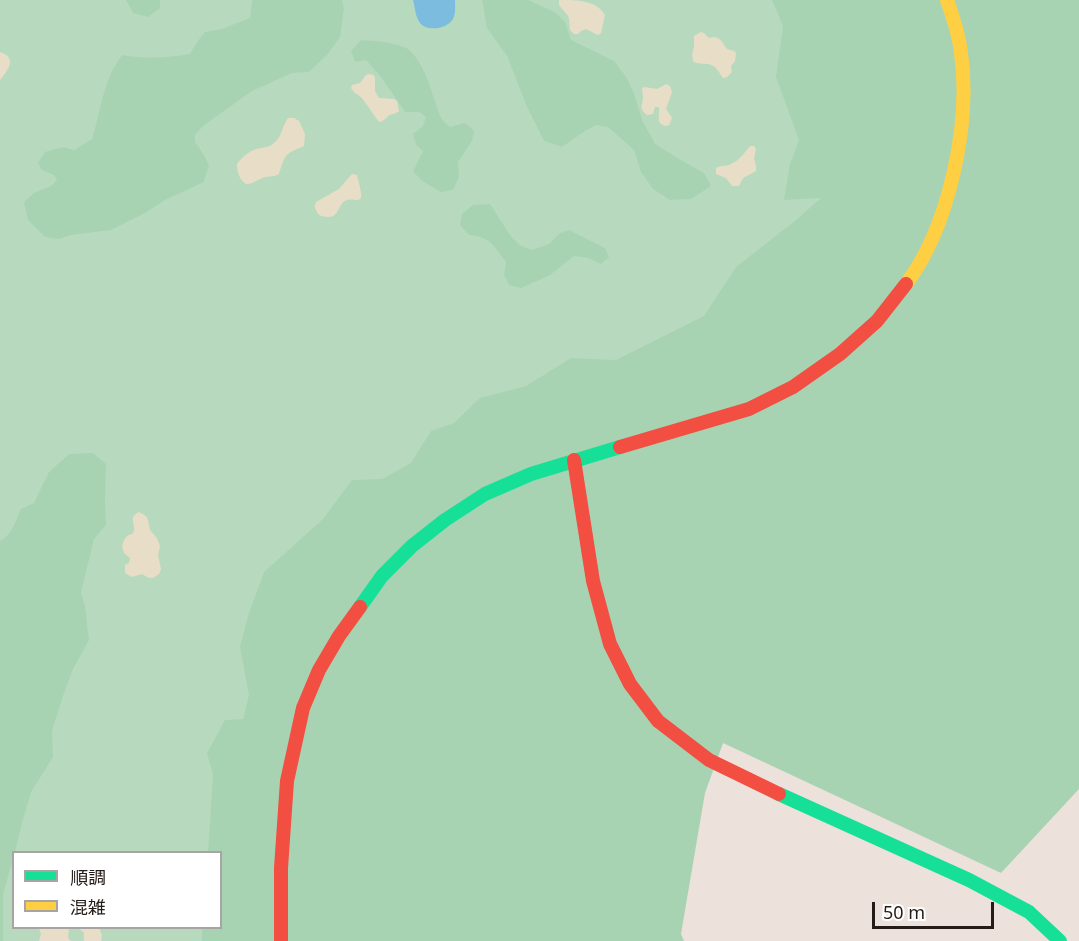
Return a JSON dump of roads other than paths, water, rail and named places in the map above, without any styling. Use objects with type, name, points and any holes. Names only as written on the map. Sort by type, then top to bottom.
[{"type":"street","points":[[280,941],[281,868],[287,781],[303,708],[319,670],[339,636],[382,576],[412,546],[445,520],[485,494],[531,474],[574,460],[749,409],[793,387],[840,354],[877,321],[916,269],[939,223],[952,181],[960,137],[963,92],[961,53],[947,0]]},
{"type":"street","points":[[574,460],[593,581],[610,644],[630,684],[658,721],[709,760],[969,880],[1029,912],[1060,941]]},
{"type":"water","points":[[413,0],[455,0],[453,19],[442,27],[427,28],[420,23],[417,17]]}]
